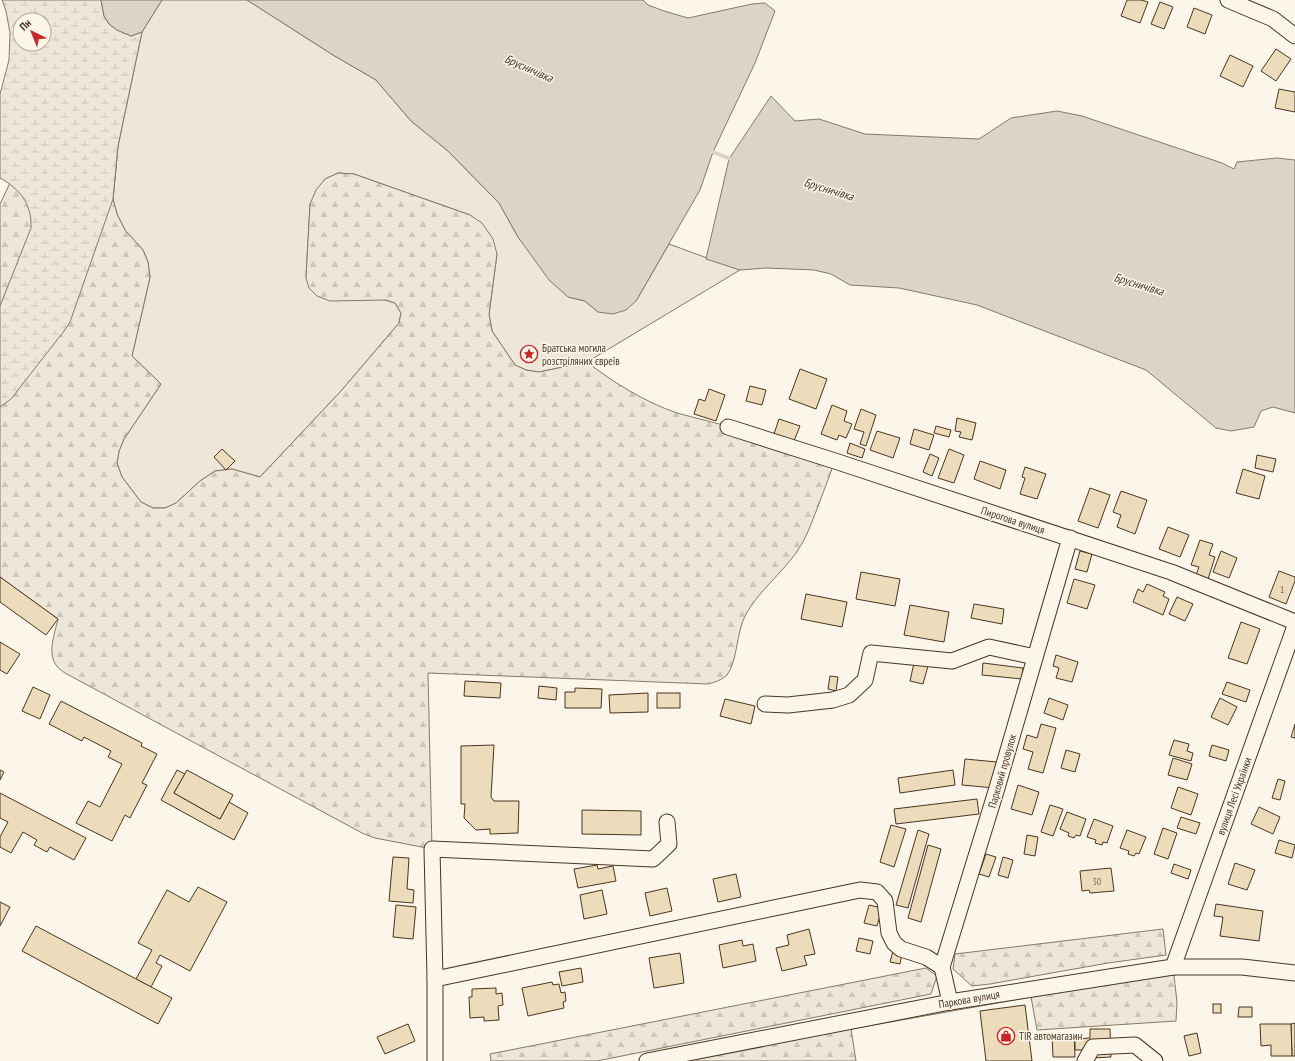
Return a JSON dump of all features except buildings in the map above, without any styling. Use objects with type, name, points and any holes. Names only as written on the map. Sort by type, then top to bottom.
[{"type":"street","points":[[1228,0],[1244,3],[1273,20],[1295,36]]},
{"type":"street","name":"Пирогова вулиця","points":[[728,427],[1170,572],[1295,622]]},
{"type":"street","name":"Парковий провулок","points":[[950,1002],[942,966],[997,788],[1070,538]]},
{"type":"street","name":"вулиця Лесі Українки","points":[[1173,967],[1295,626]]},
{"type":"street","points":[[765,704],[788,706],[832,700],[849,695],[865,680],[871,653],[952,661],[989,647],[1035,657]]},
{"type":"street","points":[[435,1061],[432,849],[653,859],[669,844],[667,822]]},
{"type":"street","points":[[435,979],[860,890],[877,892],[884,901],[889,934],[894,943],[901,948],[926,957],[942,966]]},
{"type":"street","name":"Паркова вулиця","points":[[647,1061],[950,1002],[1173,967],[1242,967],[1295,973]]},
{"type":"street","points":[[1085,1061],[1093,1047],[1135,1045],[1155,1061]]},
{"type":"green space","points":[[2,0],[101,0],[104,16],[109,24],[117,30],[131,36],[142,32],[118,146],[113,199],[70,322],[11,399],[0,407],[0,306],[31,228],[31,219],[27,205],[23,198],[19,192],[0,178],[0,94],[9,60],[10,33],[6,11]]},
{"type":"green space","points":[[162,0],[247,0],[333,55],[376,80],[411,121],[448,151],[499,203],[518,237],[568,297],[585,301],[598,312],[636,301],[669,244],[740,270],[587,362],[539,372],[526,370],[515,365],[492,331],[489,314],[497,254],[470,215],[354,174],[338,173],[325,179],[310,204],[306,277],[395,303],[401,313],[399,323],[341,391],[260,477],[232,469],[215,471],[200,481],[176,503],[165,508],[153,508],[141,502],[122,477],[117,463],[119,451],[124,439],[161,384],[132,356],[150,277],[148,262],[143,250],[125,230],[117,214],[113,199],[118,146],[142,32]]},
{"type":"green space","points":[[118,146],[113,199],[117,214],[125,230],[143,250],[148,262],[150,277],[132,356],[161,384],[124,439],[119,451],[117,463],[122,477],[141,502],[153,508],[165,508],[176,503],[200,481],[215,471],[232,469],[260,477],[341,391],[399,323],[401,313],[395,303],[386,300],[330,301],[317,296],[309,288],[306,278],[310,204],[316,190],[325,179],[338,173],[354,174],[470,215],[482,223],[493,239],[497,254],[489,314],[492,331],[515,365],[526,370],[539,372],[587,362],[630,391],[665,409],[730,427],[835,461],[813,520],[803,542],[790,561],[757,598],[746,614],[740,629],[731,669],[727,675],[721,680],[708,684],[428,673],[432,849],[375,838],[364,834],[60,669],[53,660],[52,654],[52,642],[58,619],[0,577],[0,204],[10,183]]},
{"type":"green space","points":[[1163,929],[1166,955],[1108,963],[972,986],[953,969],[955,954]]},
{"type":"green space","points":[[1173,967],[1177,1002],[1176,1021],[1037,1030],[1031,997],[851,1029],[856,1061],[647,1061]]},
{"type":"green space","points":[[926,968],[937,976],[931,994],[597,1061],[491,1061],[490,1054]]},
{"type":"water","points":[[101,0],[162,0],[142,32],[131,36],[117,30],[109,24],[104,16]]},
{"type":"water","points":[[247,0],[643,0],[648,5],[688,18],[752,4],[765,3],[775,11],[755,63],[713,152],[700,190],[636,301],[626,310],[613,314],[598,312],[585,301],[568,297],[549,280],[518,237],[499,203],[448,151],[411,121],[376,80],[333,55]]},
{"type":"water","points":[[771,96],[795,121],[819,119],[865,134],[979,139],[1011,118],[1057,111],[1082,116],[1222,163],[1234,169],[1237,162],[1277,158],[1295,160],[1295,413],[1273,407],[1261,411],[1254,427],[1231,431],[1216,428],[1146,370],[977,305],[899,288],[850,285],[831,274],[814,270],[766,268],[740,270],[706,259],[729,159]]},
{"type":"waterway","name":"Брусничівка","points":[[708,150],[733,160]]},
{"type":"place","name":"Братська могила розстріляних євреїв","points":[[529,354]]},
{"type":"place","name":"TIR автомагазин","points":[[1006,1036]]}]
